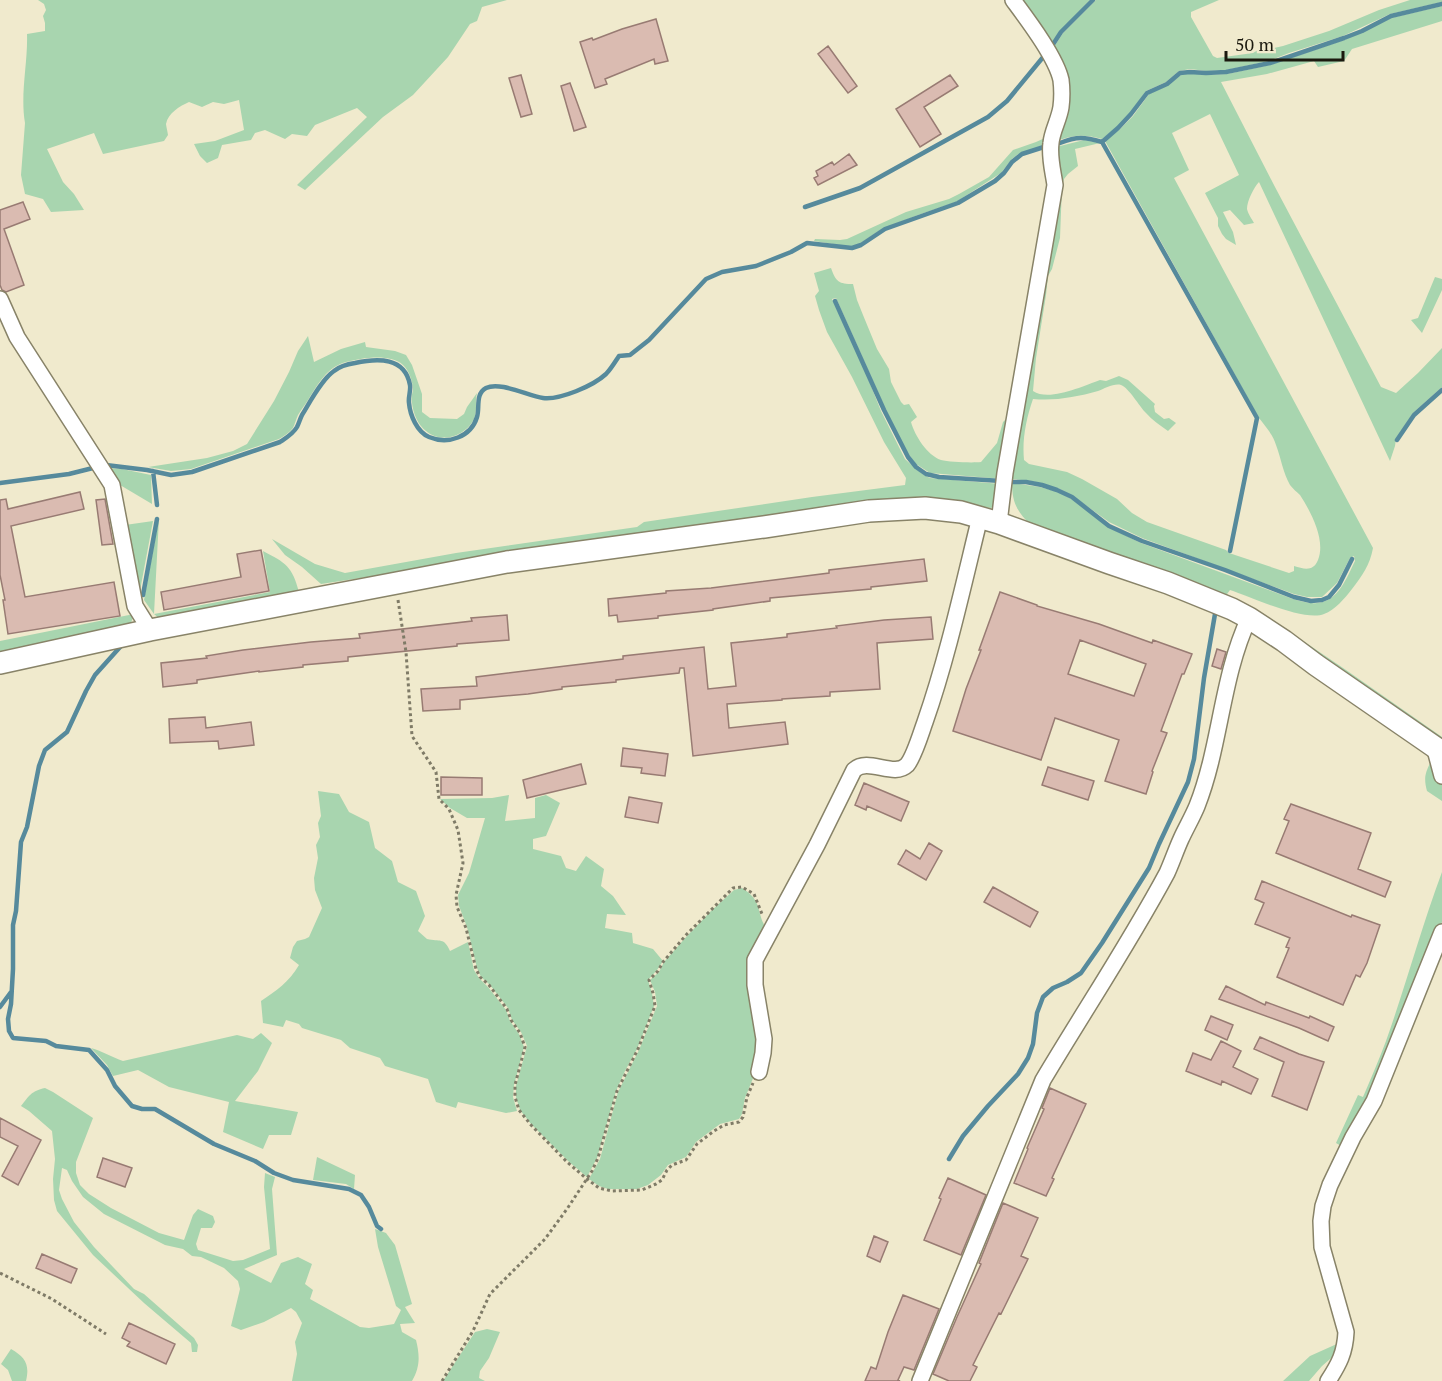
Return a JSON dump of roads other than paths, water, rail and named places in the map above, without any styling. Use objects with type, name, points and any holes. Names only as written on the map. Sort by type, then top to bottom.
[{"type":"main road","points":[[0,663],[150,630],[507,562],[869,511],[925,508],[941,509],[990,520],[1168,583],[1232,609],[1284,641],[1438,749]]},
{"type":"street","points":[[759,1072],[764,1039],[755,984],[755,960],[817,845],[854,770],[858,766],[865,765],[895,769],[908,764],[932,701],[1005,473],[1055,185],[1051,143],[1062,95],[1057,68],[1013,0]]},
{"type":"street","points":[[0,299],[17,337],[112,485],[135,606],[150,630]]},
{"type":"street","points":[[920,1381],[1043,1080],[1168,871],[1196,808],[1207,777],[1228,676],[1249,618]]},
{"type":"street","points":[[1438,749],[1442,776]]},
{"type":"street","points":[[1328,1381],[1339,1365],[1346,1332],[1322,1247],[1323,1206],[1329,1185],[1374,1101],[1442,932]]},
{"type":"waterway","points":[[1050,49],[1061,32],[1093,0]]},
{"type":"waterway","points":[[1060,143],[1081,138],[1102,142],[1131,114],[1147,93],[1167,84],[1180,73],[1226,72],[1270,63],[1344,38],[1391,16],[1442,4]]},
{"type":"waterway","points":[[805,207],[860,188],[988,117],[1007,101],[1044,56]]},
{"type":"waterway","points":[[1102,142],[1257,418],[1230,551]]},
{"type":"waterway","points":[[106,465],[171,475],[192,472],[280,442],[298,426],[312,397],[336,369],[373,360],[396,364],[403,369],[410,385],[411,413],[415,423],[425,435],[444,440],[458,437],[470,430],[474,424],[478,413],[479,397],[486,388],[499,386],[537,397],[550,398],[576,391],[600,379],[619,356],[630,355],[649,340],[706,279],[722,272],[756,266],[807,243],[852,248],[861,245],[885,229],[958,203],[995,181],[1022,154],[1047,146]]},
{"type":"waterway","points":[[835,301],[884,410],[908,457],[916,467],[926,474],[939,477],[1001,481]]},
{"type":"waterway","points":[[1397,440],[1414,415],[1442,390]]},
{"type":"waterway","points":[[0,483],[69,474],[93,468]]},
{"type":"waterway","points":[[153,471],[157,505]]},
{"type":"waterway","points":[[1008,482],[1026,482],[1057,490],[1072,497],[1109,526],[1142,541],[1294,597],[1311,601],[1329,597],[1339,585],[1352,559]]},
{"type":"waterway","points":[[143,595],[157,519]]},
{"type":"waterway","points":[[949,1159],[963,1136],[1018,1074],[1028,1058],[1033,1044],[1037,1013],[1043,997],[1053,988],[1081,973],[1149,868],[1188,782],[1194,759],[1215,614]]},
{"type":"waterway","points":[[121,646],[95,675],[67,732],[45,750],[39,766],[27,827],[21,842],[13,925],[9,1031],[13,1038],[46,1041],[56,1046],[89,1050],[107,1070],[115,1086],[132,1106],[155,1109],[214,1144],[255,1161],[274,1173],[293,1180],[349,1189],[361,1195],[377,1226],[381,1229]]},
{"type":"waterway","points":[[0,1007],[11,992]]}]
